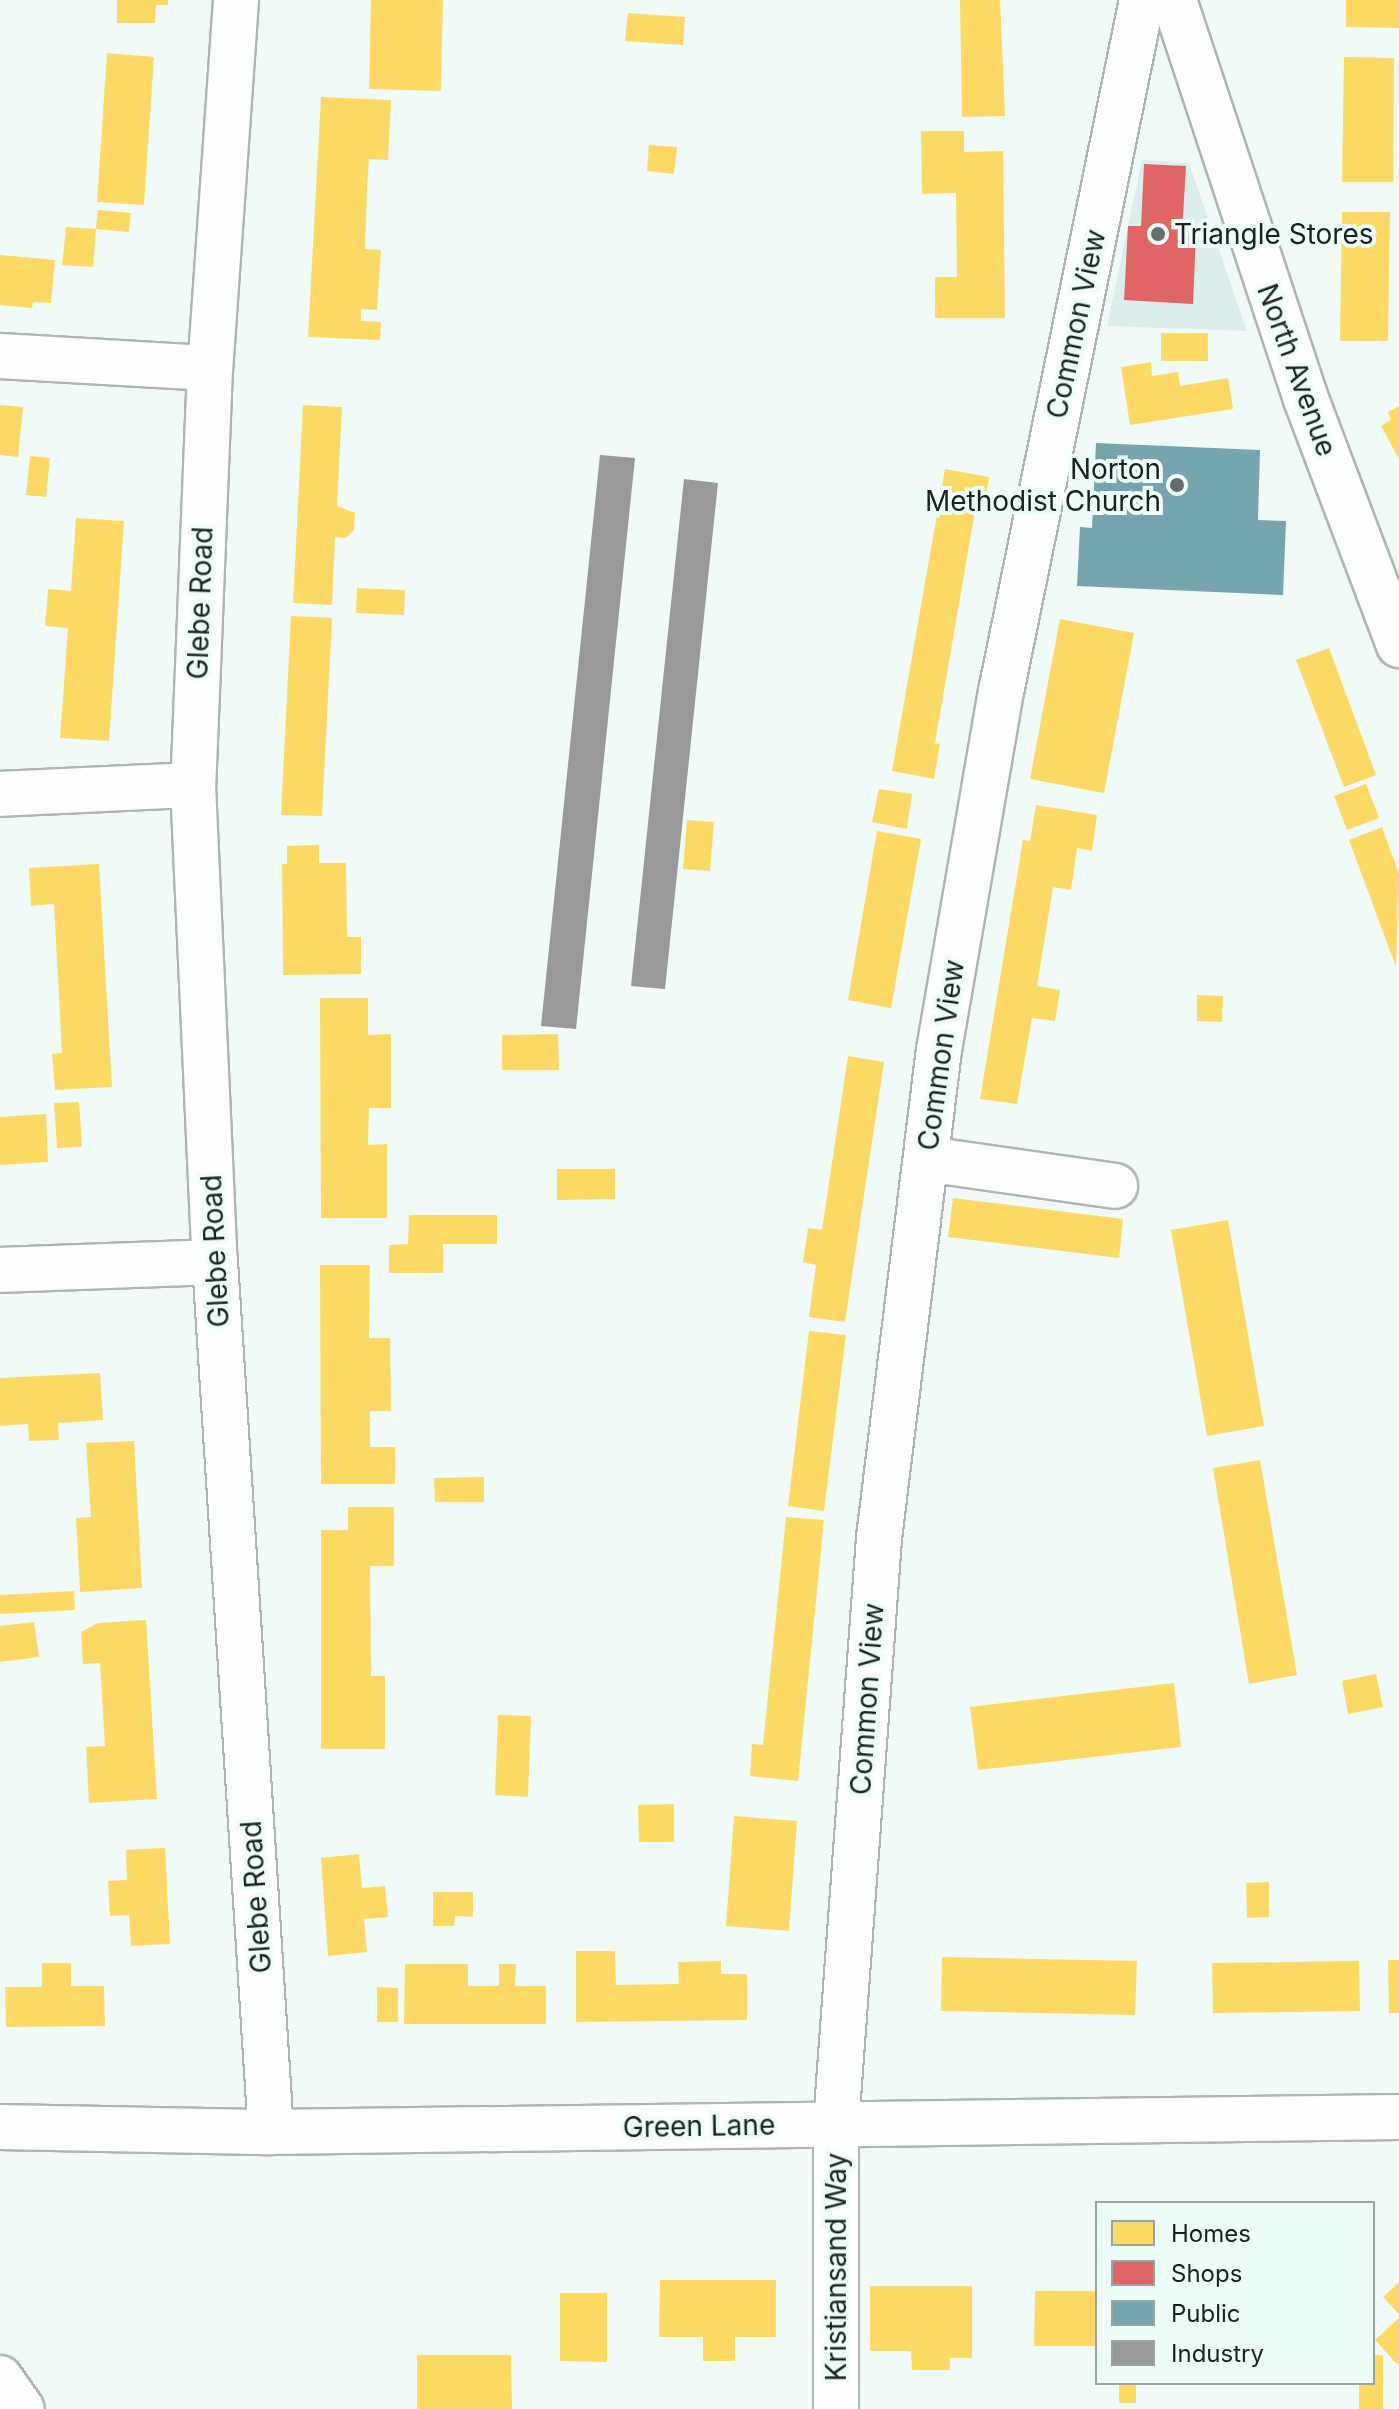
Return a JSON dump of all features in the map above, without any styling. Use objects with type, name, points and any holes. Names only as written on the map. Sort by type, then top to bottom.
[{"type":"street","name":"Glebe Road","points":[[236,0],[210,368],[193,785],[215,1262],[271,2132]]},
{"type":"street","name":"Common View","points":[[836,2124],[879,1538],[939,1050],[1002,687],[1142,0]]},
{"type":"street","name":"North Avenue","points":[[1174,0],[1306,399],[1399,645]]},
{"type":"street","points":[[0,356],[210,368]]},
{"type":"street","points":[[0,794],[193,785]]},
{"type":"street","points":[[926,1159],[1115,1186]]},
{"type":"street","points":[[0,1270],[215,1262]]},
{"type":"street","name":"Green Lane","points":[[0,2127],[271,2132],[1399,2117]]},
{"type":"street","name":"Kristiansand Way","points":[[836,2124],[836,2409]]},
{"type":"street","points":[[0,2378],[22,2409]]},
{"type":"shaded area","points":[[1142,160],[1189,163],[1247,331],[1107,326]]},
{"type":"building: Homes","points":[[117,0],[168,0],[168,5],[156,5],[155,23],[117,23]]},
{"type":"building: Homes","points":[[371,0],[443,0],[441,91],[369,89]]},
{"type":"building: Homes","points":[[960,0],[1000,0],[1005,116],[962,117]]},
{"type":"building: Homes","points":[[1346,0],[1399,0],[1399,28],[1346,27]]},
{"type":"building: Homes","points":[[628,13],[685,17],[683,45],[625,41]]},
{"type":"building: Homes","points":[[107,53],[154,57],[144,205],[97,202]]},
{"type":"building: Homes","points":[[1344,57],[1394,58],[1393,182],[1342,182]]},
{"type":"building: Homes","points":[[321,97],[391,100],[388,160],[369,159],[367,189],[365,249],[381,250],[377,310],[361,309],[361,321],[381,322],[380,340],[308,337]]},
{"type":"building: Homes","points":[[921,131],[964,131],[964,152],[1003,151],[1005,318],[935,318],[935,277],[957,277],[956,193],[922,194]]},
{"type":"building: Homes","points":[[649,145],[677,147],[674,174],[647,171]]},
{"type":"building: Homes","points":[[98,210],[131,213],[129,232],[96,229]]},
{"type":"building: Homes","points":[[1342,212],[1390,212],[1388,341],[1340,341]]},
{"type":"building: Homes","points":[[66,227],[96,229],[93,267],[62,265]]},
{"type":"building: Homes","points":[[0,255],[55,260],[51,303],[33,302],[32,308],[0,305]]},
{"type":"building: Homes","points":[[1161,333],[1208,333],[1208,361],[1161,361]]},
{"type":"building: Homes","points":[[1151,362],[1152,376],[1178,372],[1180,386],[1228,378],[1233,409],[1130,425],[1121,367]]},
{"type":"building: Homes","points":[[0,405],[23,407],[18,457],[0,455]]},
{"type":"building: Homes","points":[[303,405],[342,407],[337,506],[355,513],[354,530],[346,538],[335,537],[332,605],[293,603]]},
{"type":"building: Homes","points":[[1399,406],[1399,459],[1381,426],[1391,420],[1388,412]]},
{"type":"building: Homes","points":[[30,456],[50,458],[46,497],[26,495]]},
{"type":"building: Homes","points":[[945,469],[989,477],[983,513],[975,511],[935,743],[940,744],[934,779],[892,771]]},
{"type":"building: Homes","points":[[76,518],[124,521],[109,741],[60,738],[68,628],[45,626],[48,589],[71,591]]},
{"type":"building: Homes","points":[[357,588],[405,590],[404,615],[356,613]]},
{"type":"building: Homes","points":[[291,616],[332,618],[322,816],[281,815]]},
{"type":"building: Homes","points":[[1060,619],[1134,633],[1104,793],[1030,779]]},
{"type":"building: Homes","points":[[1329,648],[1376,775],[1344,787],[1296,660]]},
{"type":"building: Homes","points":[[1366,784],[1379,818],[1347,830],[1334,796]]},
{"type":"building: Homes","points":[[879,789],[912,794],[907,829],[872,822]]},
{"type":"building: Homes","points":[[1036,805],[1097,815],[1092,851],[1077,848],[1071,890],[1053,887],[1037,986],[1060,990],[1055,1021],[1032,1018],[1017,1104],[980,1099],[1023,840],[1030,841]]},
{"type":"building: Homes","points":[[687,820],[714,822],[710,871],[683,869]]},
{"type":"building: Homes","points":[[1382,827],[1399,874],[1396,967],[1349,840]]},
{"type":"building: Homes","points":[[877,831],[921,839],[891,1008],[848,1000]]},
{"type":"building: Homes","points":[[319,845],[319,863],[346,863],[347,937],[361,937],[361,974],[283,975],[282,864],[287,864],[287,846]]},
{"type":"building: Homes","points":[[99,864],[112,1087],[55,1090],[52,1054],[62,1053],[54,904],[31,906],[29,868]]},
{"type":"building: Homes","points":[[1197,995],[1223,996],[1222,1022],[1197,1021]]},
{"type":"building: Homes","points":[[320,998],[368,998],[368,1035],[391,1034],[391,1108],[369,1108],[368,1145],[387,1144],[387,1218],[321,1218]]},
{"type":"building: Homes","points":[[558,1034],[559,1070],[502,1070],[502,1035]]},
{"type":"building: Homes","points":[[848,1056],[884,1062],[845,1322],[809,1317],[816,1265],[803,1262],[808,1228],[822,1230]]},
{"type":"building: Homes","points":[[79,1102],[82,1147],[57,1148],[54,1103]]},
{"type":"building: Homes","points":[[46,1114],[48,1162],[0,1165],[0,1117]]},
{"type":"building: Homes","points":[[557,1169],[615,1169],[615,1199],[557,1200]]},
{"type":"building: Homes","points":[[953,1198],[1123,1219],[1119,1258],[948,1237]]},
{"type":"building: Homes","points":[[409,1215],[497,1215],[497,1244],[443,1244],[443,1273],[389,1273],[389,1245],[408,1244]]},
{"type":"building: Homes","points":[[1228,1220],[1264,1426],[1207,1436],[1171,1230]]},
{"type":"building: Homes","points":[[320,1265],[370,1265],[369,1338],[390,1338],[391,1411],[370,1411],[370,1447],[395,1447],[395,1484],[321,1484]]},
{"type":"building: Homes","points":[[809,1331],[846,1335],[824,1511],[788,1506]]},
{"type":"building: Homes","points":[[100,1373],[103,1420],[58,1423],[59,1440],[29,1441],[28,1424],[0,1426],[0,1378]]},
{"type":"building: Homes","points":[[134,1441],[142,1588],[80,1592],[76,1518],[91,1517],[86,1443]]},
{"type":"building: Homes","points":[[1260,1460],[1297,1675],[1249,1684],[1213,1468]]},
{"type":"building: Homes","points":[[484,1477],[484,1502],[435,1502],[434,1478]]},
{"type":"building: Homes","points":[[348,1507],[394,1507],[394,1566],[370,1566],[371,1676],[385,1676],[385,1749],[321,1749],[321,1530],[348,1530]]},
{"type":"building: Homes","points":[[786,1517],[824,1520],[798,1781],[750,1776],[752,1744],[763,1745]]},
{"type":"building: Homes","points":[[74,1591],[75,1610],[0,1614],[0,1595]]},
{"type":"building: Homes","points":[[146,1620],[157,1799],[89,1803],[86,1747],[105,1746],[100,1663],[83,1664],[81,1632],[98,1623]]},
{"type":"building: Homes","points":[[34,1622],[39,1657],[0,1662],[0,1626]]},
{"type":"building: Homes","points":[[1376,1674],[1383,1707],[1348,1714],[1342,1681]]},
{"type":"building: Homes","points":[[1174,1683],[1181,1747],[978,1770],[970,1707]]},
{"type":"building: Homes","points":[[498,1715],[531,1716],[528,1797],[495,1795]]},
{"type":"building: Homes","points":[[674,1804],[674,1842],[639,1842],[638,1805]]},
{"type":"building: Homes","points":[[734,1816],[797,1821],[789,1931],[726,1926]]},
{"type":"building: Homes","points":[[165,1848],[170,1944],[131,1946],[129,1915],[110,1916],[108,1881],[127,1880],[126,1850]]},
{"type":"building: Homes","points":[[359,1854],[362,1888],[385,1886],[388,1917],[364,1919],[367,1952],[328,1956],[321,1858]]},
{"type":"building: Homes","points":[[1269,1882],[1269,1917],[1247,1918],[1246,1883]]},
{"type":"building: Homes","points":[[433,1892],[473,1892],[473,1917],[455,1916],[454,1926],[433,1926]]},
{"type":"building: Homes","points":[[576,1951],[615,1951],[616,1985],[679,1984],[678,1962],[721,1961],[721,1974],[747,1974],[747,2020],[576,2022]]},
{"type":"building: Homes","points":[[942,1957],[1137,1961],[1135,2015],[941,2011]]},
{"type":"building: Homes","points":[[1388,1960],[1399,1960],[1399,2013],[1389,2013]]},
{"type":"building: Homes","points":[[1359,1961],[1360,2011],[1213,2013],[1212,1963]]},
{"type":"building: Homes","points":[[42,1963],[71,1963],[71,1986],[104,1986],[105,2026],[6,2027],[5,1987],[42,1987]]},
{"type":"building: Homes","points":[[405,1964],[468,1964],[468,1986],[499,1986],[499,1964],[516,1964],[515,1986],[546,1986],[546,2024],[404,2024]]},
{"type":"building: Homes","points":[[377,1987],[398,1988],[398,2022],[377,2022]]},
{"type":"building: Homes","points":[[660,2280],[776,2280],[776,2337],[735,2337],[735,2361],[703,2361],[703,2337],[659,2337]]},
{"type":"building: Homes","points":[[1399,2282],[1399,2314],[1383,2297]]},
{"type":"building: Homes","points":[[870,2286],[972,2286],[972,2358],[950,2358],[950,2370],[912,2370],[911,2351],[870,2351]]},
{"type":"building: Homes","points":[[1035,2291],[1095,2291],[1095,2346],[1034,2346]]},
{"type":"building: Homes","points":[[560,2293],[607,2293],[607,2362],[560,2361]]},
{"type":"building: Homes","points":[[1399,2318],[1399,2363],[1397,2364],[1375,2340]]},
{"type":"building: Homes","points":[[417,2355],[511,2355],[512,2409],[417,2409]]},
{"type":"building: Homes","points":[[1375,2355],[1383,2355],[1383,2409],[1359,2409],[1359,2385],[1375,2385]]},
{"type":"building: Homes","points":[[1119,2385],[1136,2385],[1136,2403],[1119,2403]]},
{"type":"building: Shops","name":"Triangle Stores","points":[[1144,164],[1186,166],[1182,233],[1196,234],[1193,304],[1124,300],[1128,226],[1141,226]]},
{"type":"building: Public","name":"Norton Methodist Church","points":[[1096,443],[1260,450],[1258,520],[1286,521],[1283,595],[1077,586],[1080,527],[1092,528]]},
{"type":"building: Industry","points":[[600,455],[635,458],[576,1029],[541,1026]]},
{"type":"building: Industry","points":[[684,479],[718,483],[665,989],[631,986]]},
{"type":"place","name":"Triangle Stores","points":[[1158,234]]},
{"type":"place","name":"Norton Methodist Church","points":[[1177,485]]}]
